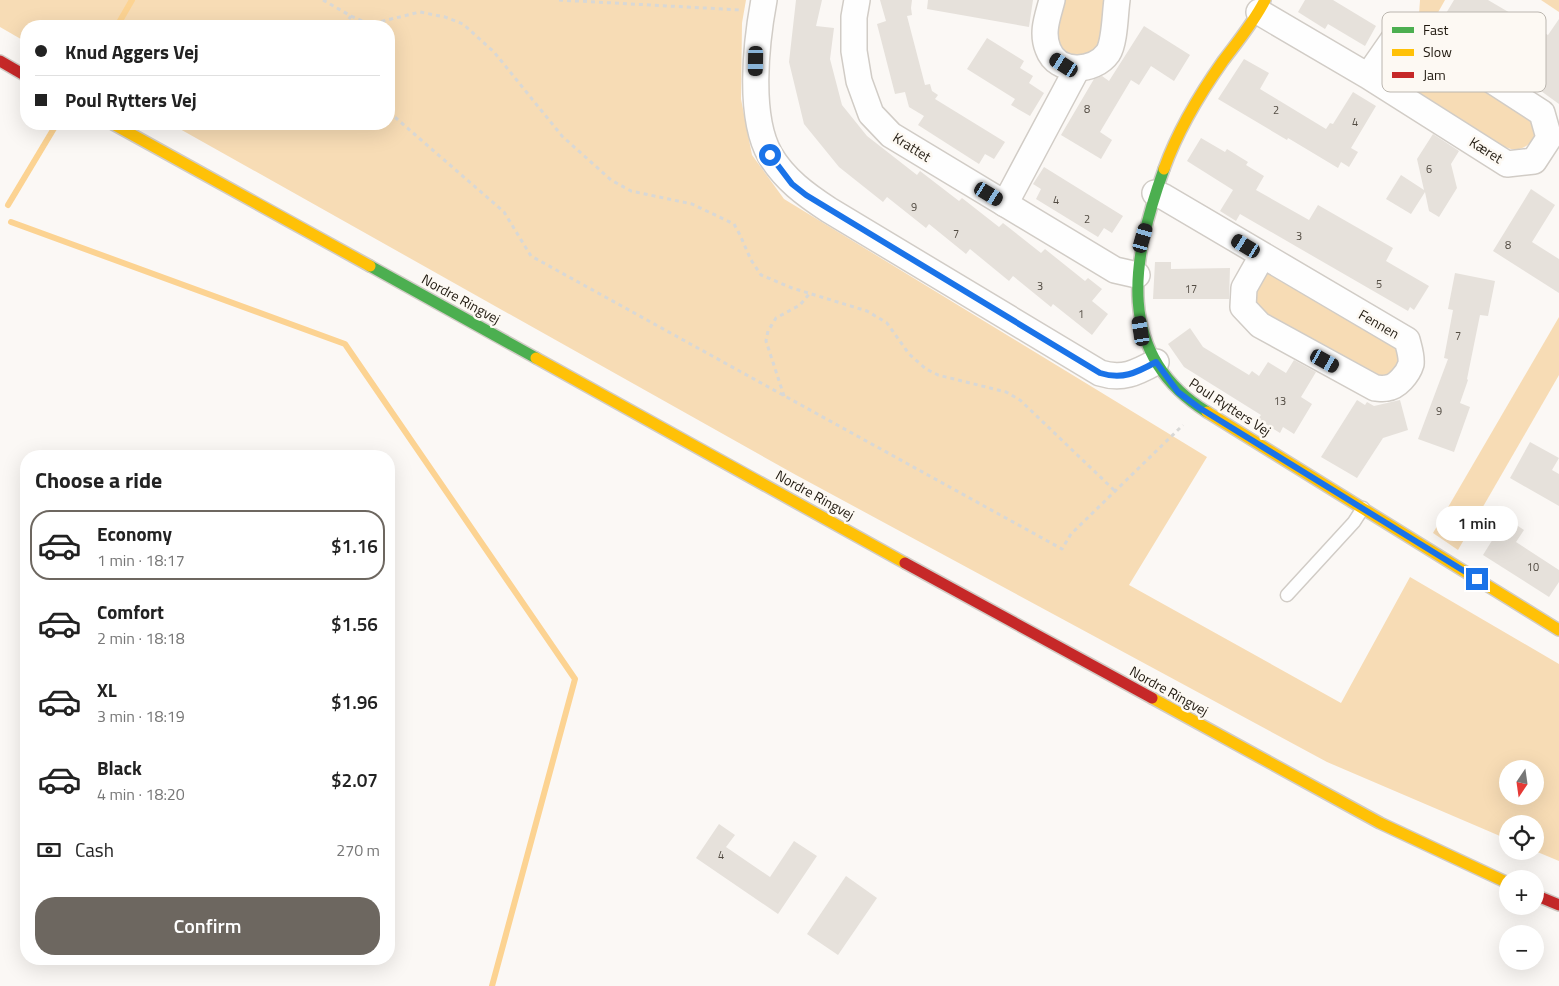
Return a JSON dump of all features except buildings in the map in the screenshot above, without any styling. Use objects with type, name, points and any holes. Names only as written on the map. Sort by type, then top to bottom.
[{"type":"main road","name":"Poul Rytters Vej","points":[[1262,6],[1188,115],[1174,144],[1155,194],[1143,238],[1137,275],[1137,304],[1141,331],[1156,362],[1178,392],[1198,407],[1559,630]]},
{"type":"main road","points":[[0,61],[20,73]]},
{"type":"main road","name":"Nordre Ringvej","points":[[124,130],[990,610],[1380,823],[1499,878]]},
{"type":"main road","points":[[1544,899],[1559,905]]},
{"type":"street","name":"Krattet","points":[[857,0],[854,17],[854,50],[859,81],[871,114],[891,134],[1115,270],[1137,275]]},
{"type":"street","points":[[1052,0],[1044,32],[1048,50],[1055,59],[1064,65],[1077,69],[1100,62],[1109,51],[1117,0]]},
{"type":"street","points":[[763,6],[757,43],[759,120],[770,155],[792,184],[829,210],[1100,373],[1112,377],[1135,373],[1156,362]]},
{"type":"street","name":"Kæret","points":[[1262,6],[1382,85]]},
{"type":"street","name":"Kæret","points":[[1368,76],[1382,55]]},
{"type":"street","points":[[1005,204],[1077,69]]},
{"type":"street","name":"Kæret","points":[[1393,92],[1507,164],[1534,161],[1549,138],[1542,113],[1509,92]]},
{"type":"street","name":"Fennen","points":[[1155,194],[1164,196],[1262,256],[1407,340],[1410,364],[1405,375],[1397,384],[1388,388],[1375,388],[1260,325],[1243,307],[1244,288],[1262,256]]},
{"type":"lane","points":[[1286,595],[1354,522],[1363,508]]},
{"type":"path","points":[[323,0],[360,20]]},
{"type":"path","points":[[559,0],[763,6]]},
{"type":"path","points":[[387,20],[420,12],[445,17],[463,24],[494,52],[562,136],[612,180],[631,191],[692,204],[734,224],[751,260],[761,275],[792,288],[867,311],[887,323],[909,354],[926,369],[938,375],[1006,392],[1020,400],[1115,491]]},
{"type":"path","points":[[348,20],[351,16]]},
{"type":"path","points":[[395,117],[504,212],[531,256],[1062,549],[1070,534],[1189,420]]},
{"type":"path","points":[[784,396],[766,341],[768,331],[776,318],[800,305],[810,293]]},
{"type":"shaded area","points":[[0,0],[746,0],[742,23],[741,99],[752,155],[784,199],[1207,457],[1129,585],[1341,703],[1410,577],[1559,664],[1559,861],[1544,855],[1544,815],[1499,815],[1499,836],[1327,762],[796,475],[182,130],[395,130],[395,20],[20,20],[20,39],[0,27]]},
{"type":"shaded area","points":[[1059,0],[1109,0],[1102,36],[1099,44],[1088,57],[1079,60],[1063,52],[1056,42]]},
{"type":"shaded area","points":[[1420,0],[1445,0],[1438,12],[1419,12]]},
{"type":"shaded area","points":[[1541,0],[1559,0],[1559,12]]},
{"type":"shaded area","points":[[1409,92],[1495,92],[1529,111],[1536,125],[1533,140],[1525,146],[1516,149],[1500,145]]},
{"type":"shaded area","points":[[1274,271],[1400,349],[1401,358],[1392,375],[1377,379],[1263,316],[1251,297],[1267,272]]},
{"type":"shaded area","points":[[1559,317],[1559,375],[1458,550],[1433,533]]},
{"type":"waterway","points":[[120,20],[132,0]]},
{"type":"waterway","points":[[8,205],[53,130]]},
{"type":"waterway","points":[[11,222],[345,344],[575,679],[492,986]]},
{"type":"traffic: fast","points":[[1164,169],[1144,236],[1139,270],[1138,302],[1144,333],[1156,362],[1177,389],[1207,412]]},
{"type":"traffic: fast","points":[[370,266],[536,358]]},
{"type":"traffic: slow","points":[[1164,169],[1182,127],[1197,100],[1251,24],[1265,0]]},
{"type":"traffic: slow","points":[[124,130],[370,266]]},
{"type":"traffic: slow","points":[[536,358],[905,563]]},
{"type":"traffic: slow","points":[[1207,412],[1559,630]]},
{"type":"traffic: slow","points":[[1152,698],[1380,823],[1499,879]]},
{"type":"traffic: jam","points":[[0,61],[20,73]]},
{"type":"traffic: jam","points":[[905,563],[1152,698]]},
{"type":"traffic: jam","points":[[1544,899],[1559,905]]},
{"type":"route","points":[[770,155],[792,184],[806,195],[1100,373],[1112,377],[1135,373],[1156,362],[1178,392],[1198,407],[1477,579]]}]
